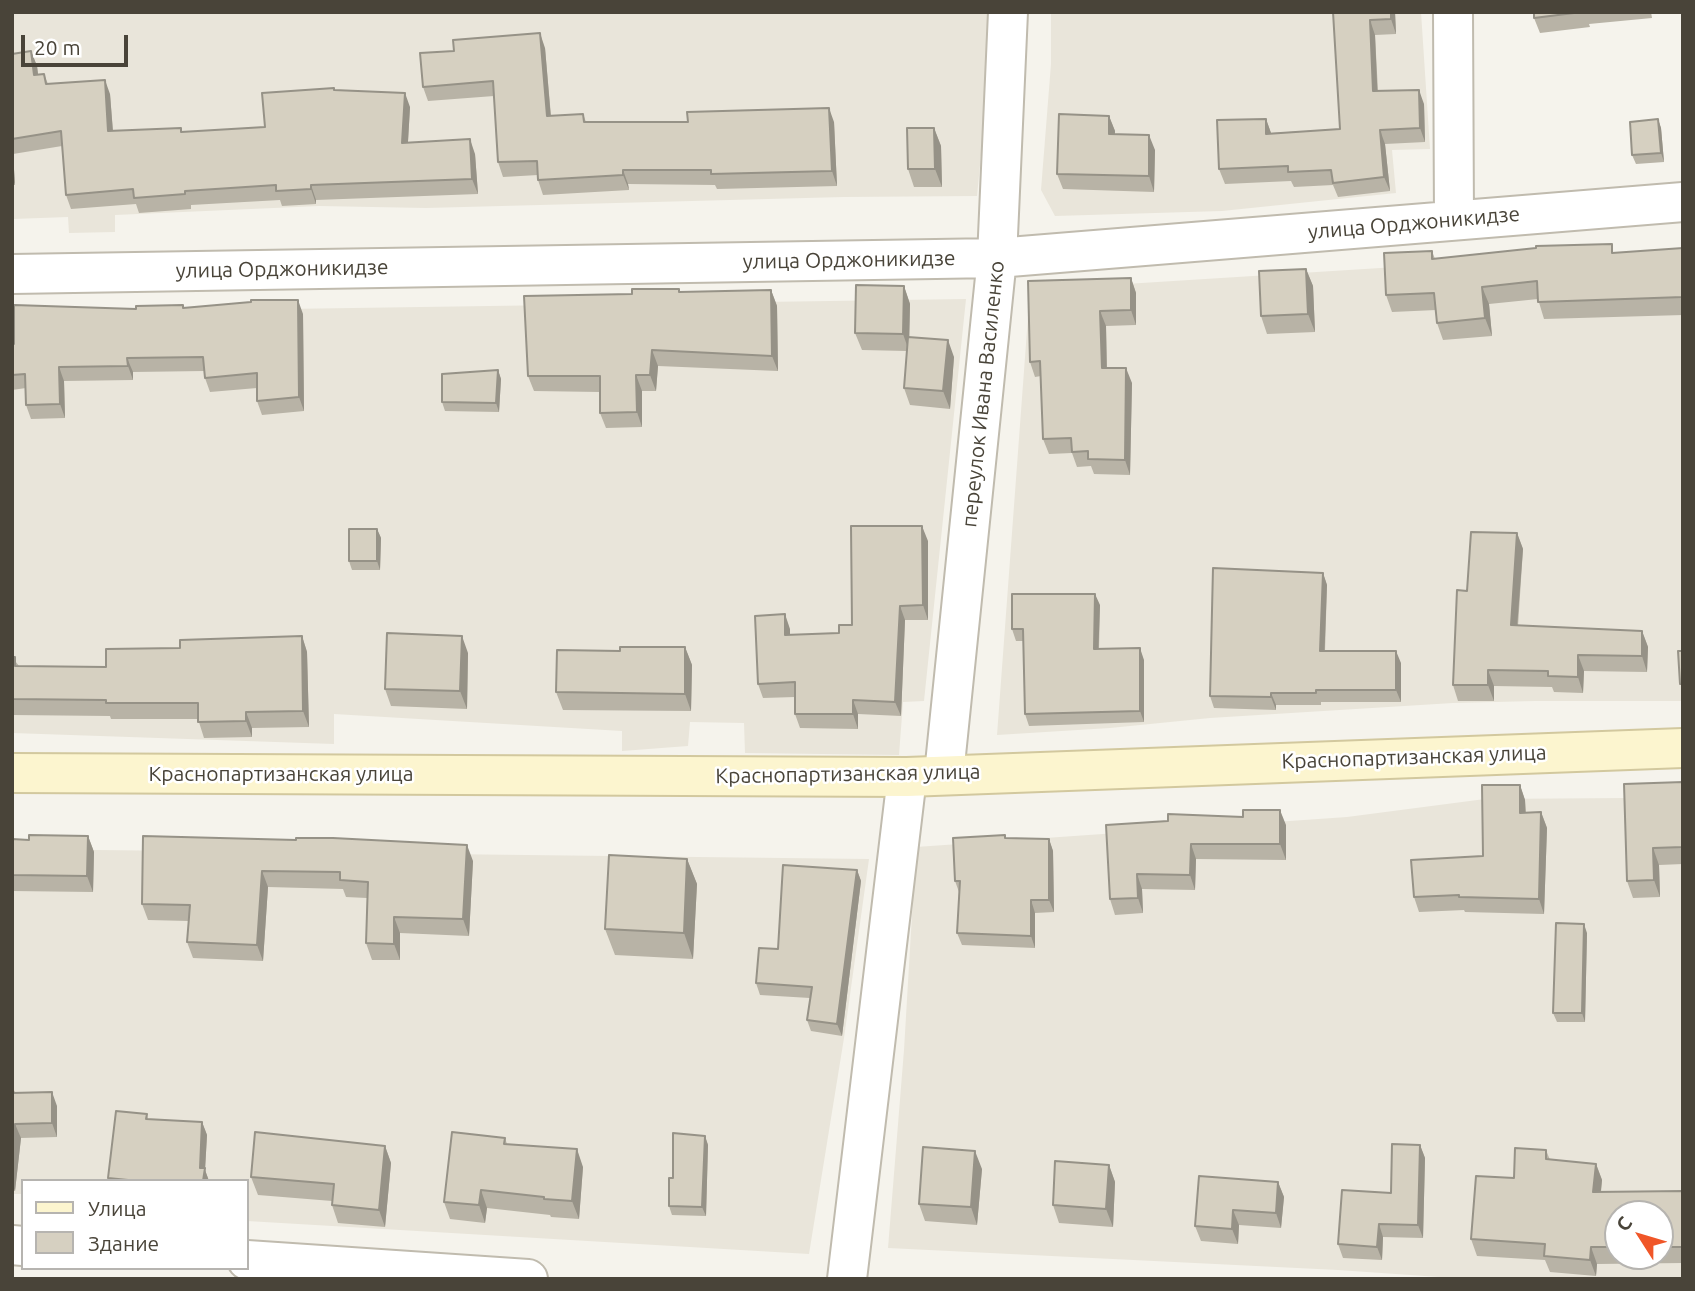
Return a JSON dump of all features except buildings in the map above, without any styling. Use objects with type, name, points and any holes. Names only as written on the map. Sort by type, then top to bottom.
[{"type":"street","name":"переулок Ивана Василенко","points":[[847,1279],[926,776],[997,258],[1008,12]]},
{"type":"street","points":[[1453,12],[1454,220]]},
{"type":"street","name":"улица Орджоникидзе","points":[[12,274],[997,258],[1683,202]]},
{"type":"street","name":"Краснопартизанская улица","points":[[12,773],[926,776],[1683,748]]},
{"type":"street","points":[[248,1260],[528,1279]]},
{"type":"shaded area","points":[[12,12],[995,12],[977,196],[426,208],[319,206],[115,215],[115,232],[69,233],[68,217],[13,219],[12,231]]},
{"type":"shaded area","points":[[1051,12],[1421,12],[1430,149],[1392,150],[1396,193],[1222,211],[1055,216],[1041,190],[1051,64]]},
{"type":"shaded area","points":[[1683,249],[1683,701],[1453,703],[997,735],[1030,290]]},
{"type":"shaded area","points":[[966,299],[924,701],[903,702],[899,755],[745,753],[744,723],[690,722],[688,746],[622,751],[622,731],[334,714],[334,744],[12,733],[12,313]]},
{"type":"shaded area","points":[[1683,794],[1683,1279],[1468,1279],[888,1248],[904,1050],[916,847],[1347,817],[1485,799],[1626,798]]},
{"type":"shaded area","points":[[12,849],[869,859],[844,1038],[809,1254],[248,1221],[248,1179],[21,1179],[21,1194],[12,1194]]}]
